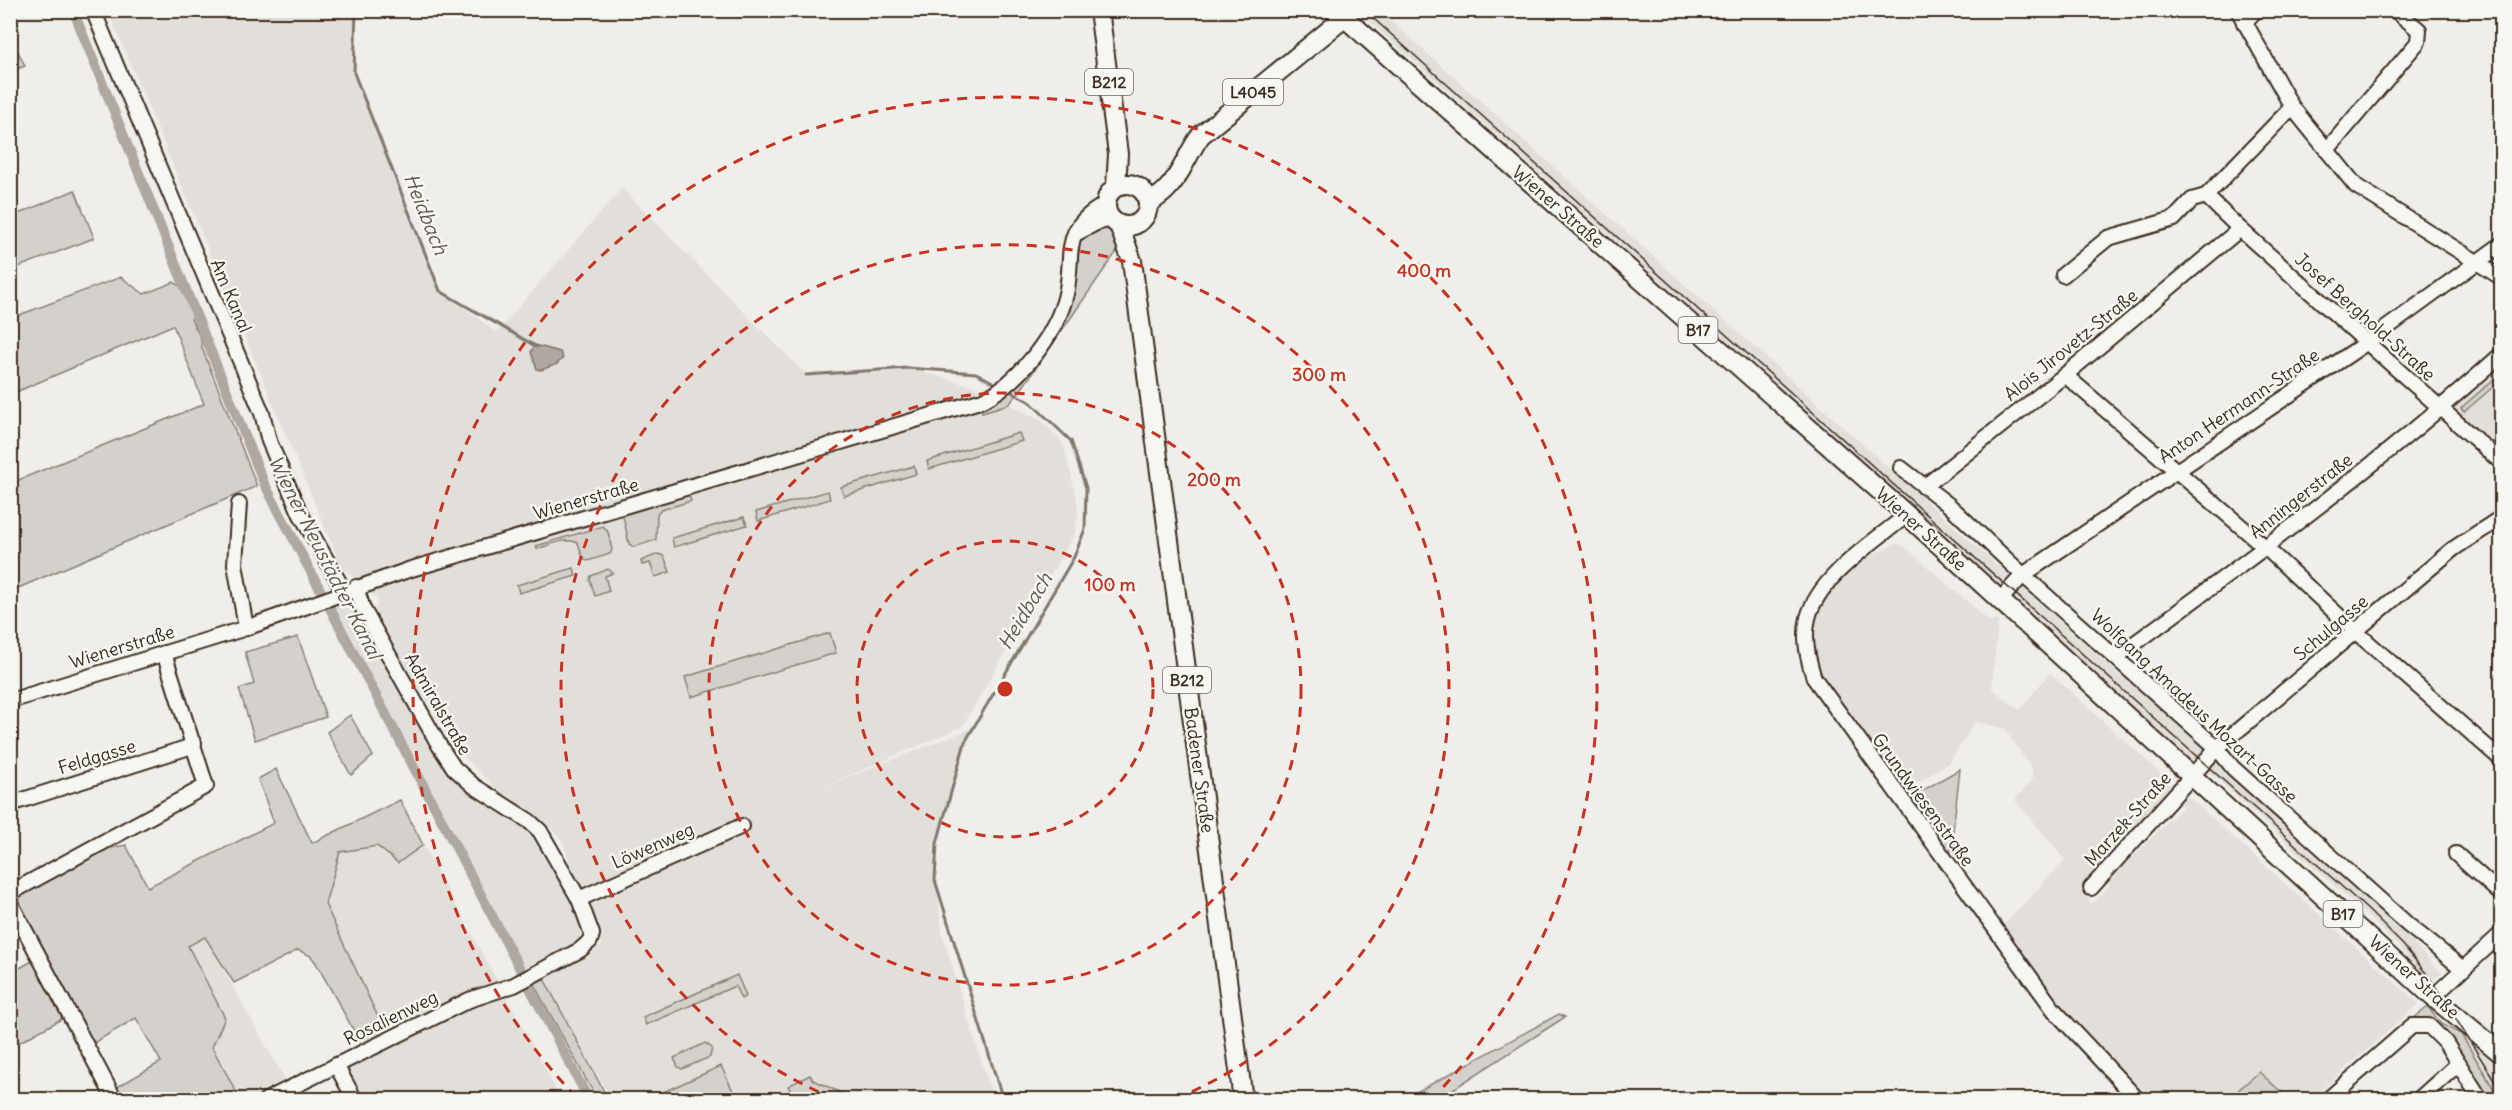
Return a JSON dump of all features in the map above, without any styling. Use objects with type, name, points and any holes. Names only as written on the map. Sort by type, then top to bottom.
[{"type":"main road","name":"B212","points":[[1099,10],[1118,154],[1134,192],[1147,212],[1118,218],[1108,196],[1134,192]]},
{"type":"main road","name":"L4045","points":[[1134,192],[1166,190],[1176,178],[1201,135],[1340,14]]},
{"type":"main road","name":"Wiener Straße","points":[[1340,14],[1906,515],[2433,997],[2502,1054]]},
{"type":"main road","name":"Badener Straße","points":[[1118,218],[1132,261],[1243,1100]]},
{"type":"street","name":"Am Kanal","points":[[93,10],[262,413],[268,441],[277,462],[300,513],[345,591]]},
{"type":"street","points":[[2256,10],[2241,17],[2292,108],[2356,186],[2502,278]]},
{"type":"street","points":[[2327,150],[2418,42],[2419,30],[2395,10]]},
{"type":"street","points":[[2063,275],[2108,238],[2174,219],[2192,200],[2206,196],[2292,108]]},
{"type":"street","name":"Josef Berghold-Straße","points":[[2206,196],[2366,343],[2502,463]]},
{"type":"street","name":"Wienerstraße","points":[[10,701],[246,628],[408,570],[971,404],[994,394],[1008,385],[1035,353],[1061,310],[1066,292],[1069,246],[1075,234],[1096,223],[1118,218]]},
{"type":"street","name":"Alois Jirovetz-Straße","points":[[1924,487],[2065,375],[2240,229]]},
{"type":"street","name":"Anton Hermann-Straße","points":[[1999,601],[2023,575],[2366,343],[2502,244]]},
{"type":"street","name":"Anningerstraße","points":[[2116,657],[2265,547],[2441,410],[2502,354]]},
{"type":"street","points":[[2065,375],[2265,547],[2355,631],[2502,760]]},
{"type":"street","name":"Wolfgang Amadeus Mozart-Gasse","points":[[1901,468],[1950,506],[2023,575],[2217,748],[2233,768],[2349,873],[2463,969]]},
{"type":"street","points":[[239,504],[235,564],[246,628]]},
{"type":"street","name":"Grundwiesenstraße","points":[[1906,515],[1853,557],[1817,597],[1807,621],[1808,651],[1814,678],[2054,1010],[2138,1100]]},
{"type":"street","name":"Schulgasse","points":[[2191,775],[2217,748],[2453,549],[2502,517]]},
{"type":"street","name":"Admiralstraße","points":[[345,591],[363,609],[454,768],[474,786],[540,831],[579,899],[590,925],[590,941],[580,950],[534,975]]},
{"type":"street","points":[[10,893],[206,786],[164,653]]},
{"type":"street","name":"Feldgasse","points":[[10,804],[186,748],[194,743]]},
{"type":"street","name":"Marzek-Straße","points":[[2091,888],[2191,775]]},
{"type":"street","name":"Löwenweg","points":[[579,899],[742,826]]},
{"type":"street","points":[[2456,854],[2502,895]]},
{"type":"street","points":[[10,902],[115,1100]]},
{"type":"street","points":[[2433,997],[2502,933]]},
{"type":"street","name":"Rosalienweg","points":[[266,1100],[469,1000],[534,975]]},
{"type":"street","points":[[2327,1100],[2412,1026],[2428,1026],[2445,1042],[2481,1100]]},
{"type":"street","points":[[2418,1100],[2459,1063]]},
{"type":"street","points":[[336,1065],[355,1100]]},
{"type":"shaded area","points":[[108,11],[354,11],[355,78],[440,287],[496,333],[622,188],[806,375],[908,368],[987,390],[982,411],[1009,404],[1042,421],[1059,438],[1064,447],[1077,499],[1078,516],[1074,535],[962,727],[815,790],[973,728],[933,848],[942,933],[993,1099],[611,1099],[542,975],[589,954],[602,945],[561,838],[542,820],[500,793],[455,748],[377,618],[378,600],[341,566]]},
{"type":"shaded area","points":[[1358,11],[1380,11],[2123,678],[2127,675],[2204,744],[2205,748],[2377,904],[2442,974],[2428,982],[2399,947],[2364,913],[2195,759],[2188,759],[2111,692],[2114,689],[2015,599]]},
{"type":"shaded area","points":[[11,37],[25,66],[10,71]]},
{"type":"shaded area","points":[[75,190],[94,238],[11,270],[11,217]]},
{"type":"shaded area","points":[[1105,227],[1114,232],[1122,244],[1020,391],[1009,404],[982,412],[980,406],[1015,387],[1053,334],[1078,244],[1090,232]]},
{"type":"shaded area","points":[[121,277],[144,294],[174,282],[182,288],[194,317],[191,319],[201,339],[202,348],[257,486],[11,591],[11,483],[204,404],[173,325],[11,394],[11,318]]},
{"type":"shaded area","points":[[535,345],[560,352],[563,358],[557,364],[541,370],[537,369],[531,352]]},
{"type":"shaded area","points":[[2501,365],[2501,450],[2456,410],[2456,406]]},
{"type":"shaded area","points":[[2501,373],[2501,380],[2464,412],[2461,408]]},
{"type":"shaded area","points":[[1019,433],[1022,441],[929,469],[927,461]]},
{"type":"shaded area","points":[[914,466],[916,474],[844,496],[841,487]]},
{"type":"shaded area","points":[[828,491],[830,499],[758,521],[756,512]]},
{"type":"shaded area","points":[[688,492],[691,501],[661,510],[657,514],[656,540],[634,547],[629,544],[623,516],[627,512]]},
{"type":"shaded area","points":[[744,517],[747,525],[674,547],[672,538]]},
{"type":"shaded area","points":[[603,526],[608,532],[612,550],[610,554],[588,561],[583,558],[578,543],[573,541],[558,542],[537,549],[536,546]]},
{"type":"shaded area","points":[[1894,544],[1903,545],[1989,621],[1998,621],[1992,688],[2019,710],[2050,673],[2168,780],[2169,788],[2084,883],[2091,905],[2107,888],[2112,878],[2183,806],[2177,800],[2183,792],[2419,1004],[2311,1099],[2151,1099],[2058,1002],[2001,928],[2065,860],[2015,800],[2032,780],[2033,771],[2004,728],[1975,722],[1950,762],[1906,790],[1900,788],[1820,677],[1812,654],[1812,631],[1819,608],[1827,594],[1853,565]]},
{"type":"shaded area","points":[[658,554],[664,556],[670,572],[655,577],[650,563],[642,565],[641,561]]},
{"type":"shaded area","points":[[574,568],[576,576],[519,593],[517,585]]},
{"type":"shaded area","points":[[608,569],[613,573],[605,576],[609,591],[595,596],[591,576]]},
{"type":"shaded area","points":[[354,595],[450,774],[470,792],[537,834],[576,906],[590,941],[527,972],[327,606]]},
{"type":"shaded area","points":[[830,633],[836,653],[691,697],[685,677]]},
{"type":"shaded area","points":[[298,637],[326,717],[255,740],[239,689],[254,684],[245,652]]},
{"type":"shaded area","points":[[350,715],[373,756],[351,775],[327,732]]},
{"type":"shaded area","points":[[276,769],[312,843],[400,800],[423,845],[398,863],[377,846],[340,852],[325,904],[386,1034],[363,1047],[311,956],[298,950],[234,983],[205,937],[188,946],[225,1018],[212,1047],[240,1099],[124,1099],[117,1087],[161,1062],[136,1018],[92,1044],[74,1012],[11,1047],[11,973],[41,956],[11,897],[96,851],[126,845],[148,887],[274,823],[258,779]]},
{"type":"shaded area","points":[[1960,769],[1950,857],[1914,806],[1920,792]]},
{"type":"shaded area","points":[[423,845],[560,1099],[362,1099],[339,1058],[363,1047],[325,904],[340,852],[377,846],[398,863]]},
{"type":"shaded area","points":[[205,937],[287,1083],[254,1099],[240,1099],[212,1046],[188,946]]},
{"type":"shaded area","points":[[542,975],[608,1099],[597,1099],[532,981]]},
{"type":"shaded area","points":[[737,975],[746,996],[741,999],[735,986],[646,1025],[643,1017]]},
{"type":"shaded area","points":[[2428,1007],[2441,1024],[2461,1034],[2500,1099],[2488,1099],[2433,1022],[2414,1018]]},
{"type":"shaded area","points":[[1559,1014],[1565,1017],[1438,1099],[1404,1099]]},
{"type":"shaded area","points":[[2461,1034],[2496,1062],[2501,1072],[2501,1099]]},
{"type":"shaded area","points":[[705,1043],[712,1048],[710,1057],[682,1069],[678,1067],[674,1058]]},
{"type":"shaded area","points":[[721,1066],[737,1099],[653,1100],[652,1097]]},
{"type":"shaded area","points":[[2259,1072],[2289,1099],[2228,1099]]},
{"type":"shaded area","points":[[810,1075],[813,1080],[854,1099],[791,1099],[794,1097],[788,1086]]},
{"type":"waterway","name":"Wiener Neustädter Kanal","points":[[73,10],[264,483],[589,1100]]},
{"type":"waterway","name":"Heidbach","points":[[356,10],[354,73],[440,291],[537,347]]},
{"type":"waterway","name":"Heidbach","points":[[806,375],[908,368],[976,373],[998,385]]},
{"type":"waterway","name":"Heidbach","points":[[1003,1100],[935,880],[937,843],[965,742],[1074,557],[1085,529],[1086,488],[1071,441],[1030,402],[1006,389]]},
{"type":"tram line","points":[[1364,10],[2368,910],[2403,945],[2430,978],[2502,1092]]}]
